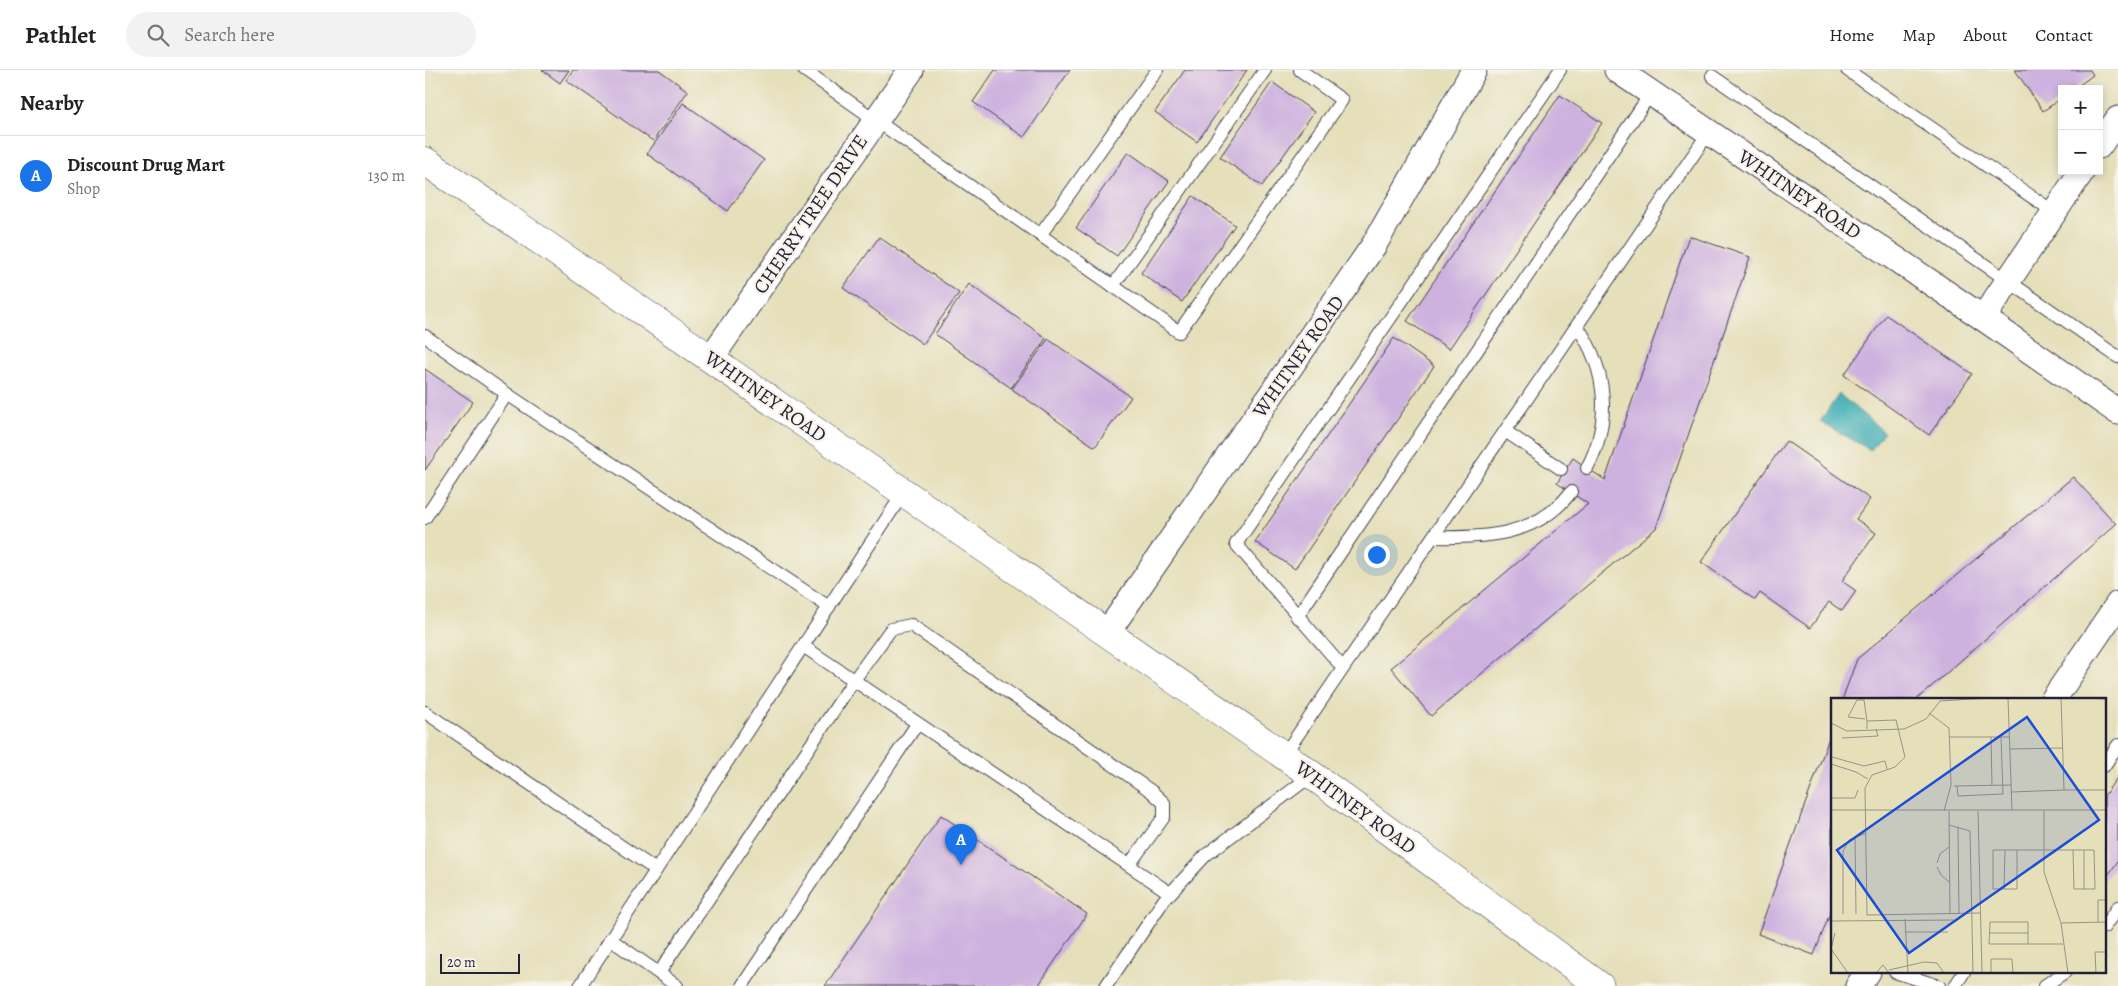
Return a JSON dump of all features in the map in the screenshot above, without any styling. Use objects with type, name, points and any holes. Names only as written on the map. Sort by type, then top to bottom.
[{"type":"street","name":"CHERRY TREE DRIVE","points":[[711,358],[875,119],[911,70]]},
{"type":"street","name":"WHITNEY ROAD","points":[[1107,633],[1374,245],[1474,70]]},
{"type":"street","name":"WHITNEY ROAD","points":[[1617,70],[1983,318],[2118,412]]},
{"type":"street","points":[[2103,140],[2118,119]]},
{"type":"street","name":"WHITNEY ROAD","points":[[425,161],[1312,774],[1600,986]]},
{"type":"street","points":[[1983,318],[2079,175]]},
{"type":"street","points":[[2054,698],[2118,604]]},
{"type":"street","points":[[1858,986],[1867,974]]},
{"type":"lane","points":[[804,70],[1179,332],[1343,100],[1300,70]]},
{"type":"lane","points":[[1041,234],[1157,70]]},
{"type":"lane","points":[[1113,286],[1265,70]]},
{"type":"lane","points":[[1343,668],[1297,617],[1236,544],[1560,70]]},
{"type":"lane","points":[[1847,70],[2055,212]]},
{"type":"lane","points":[[1712,76],[2118,357]]},
{"type":"lane","points":[[1297,617],[1651,93]]},
{"type":"lane","points":[[1284,755],[1709,132]]},
{"type":"lane","points":[[1577,326],[1587,341],[1601,375],[1603,401],[1601,434],[1587,468]]},
{"type":"lane","points":[[425,336],[507,394],[829,607]]},
{"type":"lane","points":[[425,518],[507,394]]},
{"type":"lane","points":[[1505,431],[1561,469]]},
{"type":"lane","points":[[580,986],[904,492]]},
{"type":"lane","points":[[1433,537],[1476,538],[1519,530],[1549,513],[1571,492]]},
{"type":"lane","points":[[659,973],[854,680],[891,629],[911,626],[1143,786],[1164,803],[1164,817],[1129,865]]},
{"type":"lane","points":[[803,646],[1171,893]]},
{"type":"lane","points":[[425,712],[656,870]]},
{"type":"lane","points":[[742,986],[917,724]]},
{"type":"lane","points":[[2105,764],[2118,745]]},
{"type":"lane","points":[[1106,986],[1171,893],[1206,855],[1312,774]]},
{"type":"lane","points":[[2105,926],[2118,907]]},
{"type":"lane","points":[[610,940],[677,986]]},
{"type":"lane","points":[[1901,974],[1939,986]]},
{"type":"lane","points":[[1955,986],[1963,974]]},
{"type":"lane","points":[[2044,986],[2062,974]]},
{"type":"water","points":[[1839,394],[1884,432],[1871,450],[1820,422]]},
{"type":"building","points":[[542,70],[569,70],[560,83]]},
{"type":"building","points":[[573,70],[659,70],[688,91],[653,141],[566,80]]},
{"type":"building","points":[[995,70],[1070,70],[1024,137],[973,102]]},
{"type":"building","points":[[1185,70],[1247,70],[1197,142],[1155,112]]},
{"type":"building","points":[[2015,70],[2090,70],[2093,75],[2079,85],[2058,85],[2058,101],[2043,111]]},
{"type":"building","points":[[1272,82],[1314,112],[1262,186],[1220,157]]},
{"type":"building","points":[[1560,95],[1602,123],[1449,349],[1407,321]]},
{"type":"building","points":[[683,103],[764,160],[728,211],[647,154]]},
{"type":"building","points":[[1128,152],[1169,181],[1117,256],[1076,228]]},
{"type":"building","points":[[1193,196],[1235,225],[1182,302],[1141,273]]},
{"type":"building","points":[[1689,236],[1750,257],[1656,528],[1431,716],[1391,668],[1588,504],[1557,483],[1573,458],[1605,480]]},
{"type":"building","points":[[879,237],[959,293],[923,344],[843,288]]},
{"type":"building","points":[[969,284],[1046,338],[1011,388],[935,334]]},
{"type":"building","points":[[1886,315],[1972,374],[1929,435],[1844,375]]},
{"type":"building","points":[[1394,338],[1434,366],[1295,569],[1255,542]]},
{"type":"building","points":[[1048,339],[1131,397],[1095,447],[1012,389]]},
{"type":"building","points":[[425,369],[473,402],[425,470]]},
{"type":"building","points":[[1786,441],[1870,499],[1856,519],[1876,533],[1842,581],[1856,591],[1842,611],[1829,602],[1810,628],[1760,593],[1755,600],[1701,562]]},
{"type":"building","points":[[2073,477],[2116,524],[1918,698],[1843,698],[1857,659]]},
{"type":"building","points":[[1831,733],[1831,911],[1814,955],[1758,934]]},
{"type":"building","points":[[2118,776],[2118,861],[2105,880],[2105,795]]},
{"type":"building","points":[[941,815],[1087,914],[1038,986],[825,986]]},
{"type":"place","name":"Discount Drug Mart","points":[[961,865]]}]
